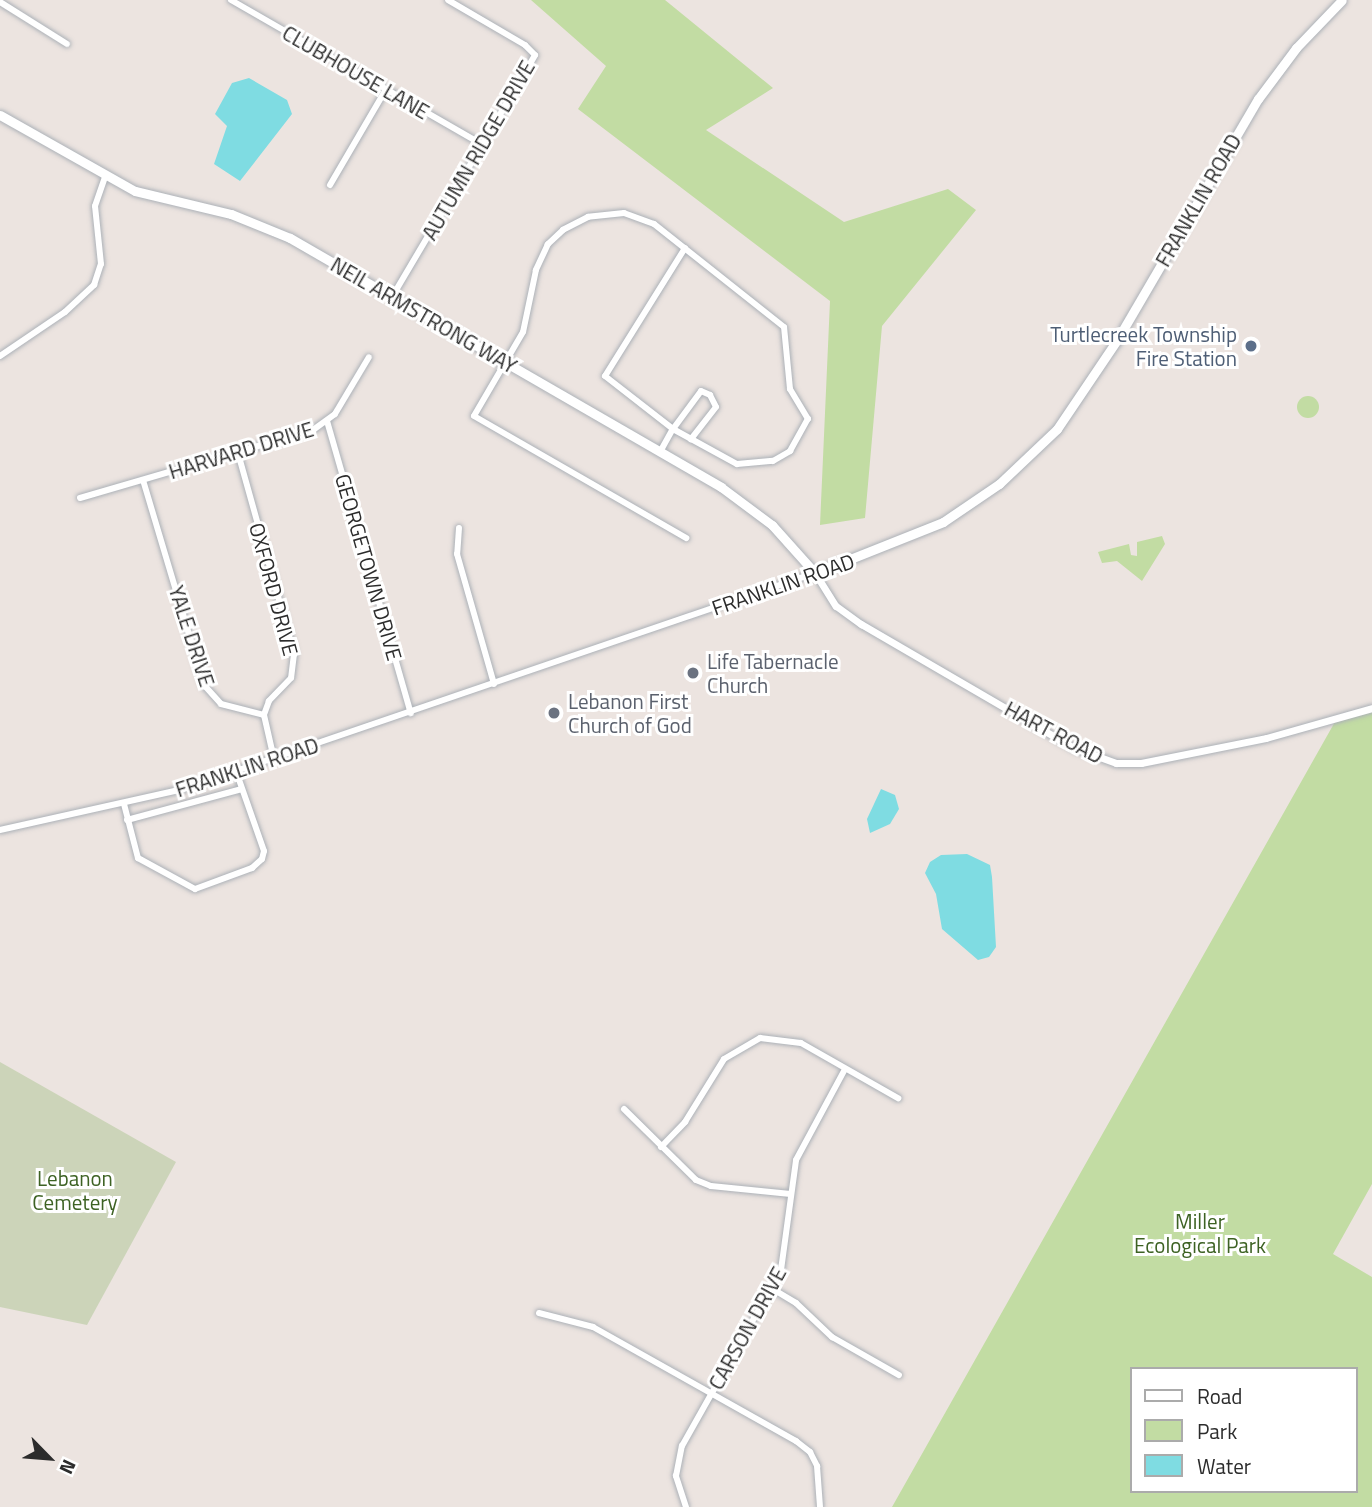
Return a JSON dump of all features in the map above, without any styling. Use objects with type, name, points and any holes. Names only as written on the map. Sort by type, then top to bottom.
[{"type":"main road","name":"FRANKLIN ROAD","points":[[815,573],[943,522],[999,484],[1048,439],[1092,382],[1258,99],[1342,0]]},
{"type":"main road","name":"NEIL ARMSTRONG WAY","points":[[0,115],[105,177],[153,197],[257,223],[392,297],[753,509],[815,573]]},
{"type":"street","name":"CLUBHOUSE LANE","points":[[231,0],[481,144]]},
{"type":"street","name":"AUTUMN RIDGE DRIVE","points":[[392,297],[535,55],[525,45],[448,0]]},
{"type":"street","points":[[0,2],[67,44]]},
{"type":"street","points":[[330,185],[386,89]]},
{"type":"street","points":[[0,356],[65,312],[94,285],[101,264],[95,206],[105,177]]},
{"type":"street","points":[[685,248],[605,371],[607,380],[673,429],[737,464],[754,466],[790,451],[808,419],[790,389],[784,327],[685,248],[654,224],[624,213],[588,216],[563,229],[539,264],[527,320],[474,416],[686,538]]},
{"type":"street","name":"HARVARD DRIVE","points":[[80,498],[299,435],[327,421],[369,358]]},
{"type":"street","points":[[660,452],[701,391],[710,395],[716,407],[691,439]]},
{"type":"street","name":"GEORGETOWN DRIVE","points":[[327,421],[411,713]]},
{"type":"street","name":"OXFORD DRIVE","points":[[238,453],[295,664],[291,678],[269,701],[264,715]]},
{"type":"street","name":"YALE DRIVE","points":[[143,480],[204,685],[221,704],[264,715]]},
{"type":"street","points":[[459,528],[457,554],[494,684]]},
{"type":"street","name":"FRANKLIN ROAD","points":[[0,830],[124,804],[236,771],[815,573]]},
{"type":"street","name":"HART ROAD","points":[[815,573],[836,606],[861,624],[1072,747],[1116,763],[1142,763],[1254,741],[1372,708]]},
{"type":"street","points":[[264,715],[274,759]]},
{"type":"street","points":[[124,804],[138,858],[195,889],[252,868],[262,859],[264,851],[236,771]]},
{"type":"street","points":[[127,820],[243,789]]},
{"type":"street","points":[[661,1147],[685,1122],[724,1059],[745,1043],[770,1037],[791,1040],[898,1098]]},
{"type":"street","name":"CARSON DRIVE","points":[[686,1507],[676,1476],[678,1455],[785,1260],[797,1155],[845,1069]]},
{"type":"street","points":[[624,1109],[661,1147],[706,1184],[791,1194]]},
{"type":"street","points":[[771,1288],[796,1303],[831,1337],[899,1375]]},
{"type":"street","points":[[539,1313],[593,1327],[810,1452],[817,1466],[820,1507]]},
{"type":"green space","points":[[531,0],[665,0],[773,88],[706,130],[844,222],[948,189],[976,210],[882,326],[865,518],[820,525],[830,301],[578,109],[606,66]]},
{"type":"green space","points":[[1308,396],[1318,403],[1319,407],[1312,417],[1308,418],[1298,411],[1297,407],[1304,397]]},
{"type":"green space","points":[[1162,536],[1165,544],[1142,581],[1117,561],[1102,563],[1098,552],[1129,544],[1131,555],[1137,556],[1137,542]]},
{"type":"green space","name":"Miller Ecological Park","points":[[1372,708],[1372,1184],[1333,1254],[1372,1277],[1372,1507],[892,1507],[1336,720]]},
{"type":"green space","name":"Lebanon Cemetery","points":[[0,1062],[176,1162],[87,1325],[0,1307]]},
{"type":"water","points":[[249,78],[287,100],[292,114],[240,181],[214,164],[227,126],[215,114],[232,83]]},
{"type":"water","points":[[881,789],[895,795],[899,809],[890,824],[870,833],[867,819]]},
{"type":"water","points":[[967,854],[990,865],[992,877],[996,947],[989,957],[978,960],[942,929],[936,894],[925,873],[930,862],[941,855]]},
{"type":"place","name":"Turtlecreek Township Fire Station","points":[[1251,346]]},
{"type":"place","name":"Life Tabernacle Church","points":[[693,673]]},
{"type":"place","name":"Lebanon First Church of God","points":[[554,713]]}]
